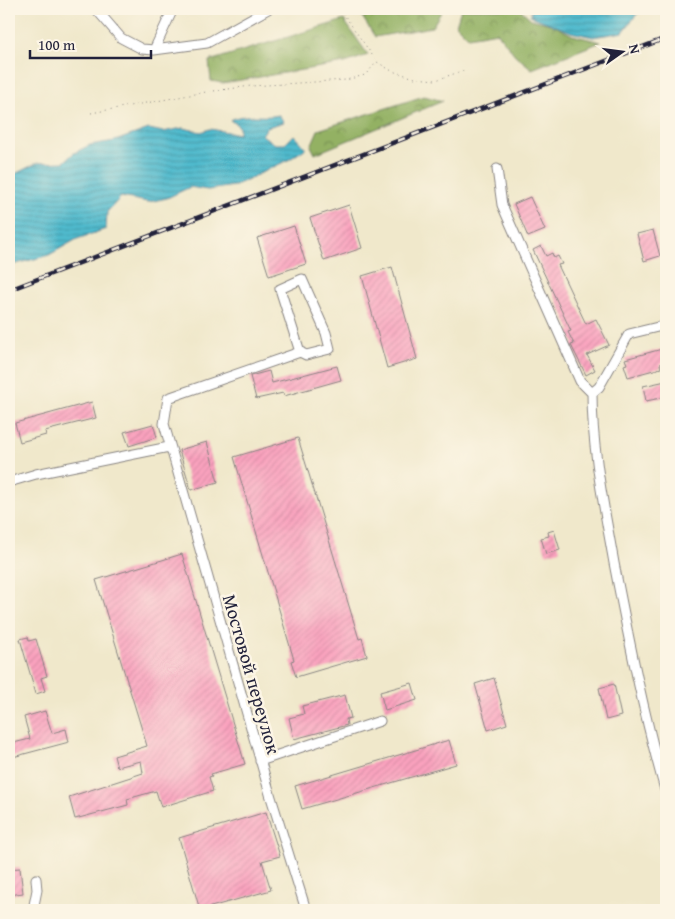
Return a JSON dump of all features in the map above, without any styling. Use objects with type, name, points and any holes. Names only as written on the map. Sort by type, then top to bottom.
[{"type":"street","points":[[96,9],[121,38],[142,49],[154,50],[207,43],[268,9]]},
{"type":"street","points":[[154,50],[173,9]]},
{"type":"street","points":[[497,169],[502,205],[580,381],[592,393],[592,420],[598,472],[631,654],[654,752],[666,793]]},
{"type":"street","points":[[302,279],[326,333],[330,348],[306,355],[300,352],[280,288],[302,279]]},
{"type":"street","points":[[592,393],[599,387],[629,334],[666,325]]},
{"type":"street","name":"Мостовой переулок","points":[[300,352],[168,398],[164,424],[260,761],[306,910]]},
{"type":"street","points":[[9,482],[36,474],[169,447]]},
{"type":"street","points":[[260,761],[380,721]]},
{"type":"street","points":[[33,910],[37,890],[36,879]]},
{"type":"path","points":[[340,9],[377,62],[400,73],[436,80],[465,70]]},
{"type":"path","points":[[91,113],[242,87],[300,81],[346,80],[365,74],[377,62]]},
{"type":"green space","points":[[390,9],[443,9],[432,27],[375,37],[361,15]]},
{"type":"green space","points":[[461,9],[520,9],[531,19],[554,25],[572,35],[601,42],[532,69],[515,55],[497,32],[468,37],[456,25]]},
{"type":"green space","points":[[344,20],[368,55],[345,63],[223,83],[211,81],[209,61]]},
{"type":"green space","points":[[424,96],[443,101],[315,154],[311,146],[318,130]]},
{"type":"water","points":[[552,9],[648,9],[637,14],[623,32],[593,37],[571,32],[531,16],[531,11]]},
{"type":"water","points":[[279,115],[284,122],[267,127],[262,135],[275,144],[285,144],[294,135],[306,148],[290,159],[234,186],[208,190],[190,187],[167,198],[148,202],[121,197],[107,212],[106,229],[77,239],[49,255],[9,266],[9,177],[37,163],[64,162],[74,153],[90,145],[115,141],[149,129],[163,132],[183,128],[201,132],[210,129],[239,134],[239,126],[230,120],[242,116]]},
{"type":"building","points":[[530,197],[545,230],[528,237],[514,204]]},
{"type":"building","points":[[349,205],[362,248],[324,261],[310,218]]},
{"type":"building","points":[[294,226],[306,264],[269,276],[257,238]]},
{"type":"building","points":[[653,230],[660,256],[644,261],[637,234]]},
{"type":"building","points":[[541,246],[546,256],[552,253],[554,258],[558,256],[562,264],[558,265],[586,324],[596,319],[609,345],[587,355],[595,370],[586,375],[571,345],[574,344],[568,332],[571,331],[533,250]]},
{"type":"building","points":[[392,267],[417,359],[387,368],[362,276]]},
{"type":"building","points":[[662,349],[666,363],[660,364],[661,368],[628,377],[624,365],[627,364],[625,359]]},
{"type":"building","points":[[337,366],[341,380],[284,396],[283,393],[256,399],[250,376],[269,371],[272,383]]},
{"type":"building","points":[[666,381],[666,397],[646,401],[643,386]]},
{"type":"building","points":[[92,402],[96,418],[45,431],[46,435],[20,442],[15,423]]},
{"type":"building","points":[[153,424],[157,437],[129,446],[124,432]]},
{"type":"building","points":[[298,438],[359,639],[362,638],[367,656],[296,677],[291,661],[294,660],[234,457]]},
{"type":"building","points":[[207,442],[218,482],[191,490],[179,450]]},
{"type":"building","points":[[554,530],[560,550],[546,554],[541,538],[549,536],[548,532]]},
{"type":"building","points":[[182,554],[245,764],[211,774],[212,776],[209,777],[213,791],[161,807],[156,791],[127,799],[128,805],[75,819],[69,797],[143,773],[141,761],[117,767],[114,756],[147,746],[96,580]]},
{"type":"building","points":[[28,637],[29,641],[36,639],[47,676],[41,678],[45,691],[36,694],[20,639]]},
{"type":"building","points":[[494,678],[507,724],[488,730],[475,684]]},
{"type":"building","points":[[412,683],[417,700],[385,710],[380,692]]},
{"type":"building","points":[[614,684],[621,716],[606,720],[599,688]]},
{"type":"building","points":[[345,695],[351,718],[346,719],[347,725],[294,739],[289,718],[304,714],[302,706]]},
{"type":"building","points":[[45,711],[52,733],[66,729],[69,742],[9,758],[9,744],[30,739],[24,717]]},
{"type":"building","points":[[449,740],[456,764],[302,809],[295,786]]},
{"type":"building","points":[[266,812],[280,856],[262,861],[271,890],[200,910],[179,838]]},
{"type":"building","points":[[20,868],[23,893],[9,895],[9,869]]},
{"type":"railway","points":[[9,290],[666,38]]}]
